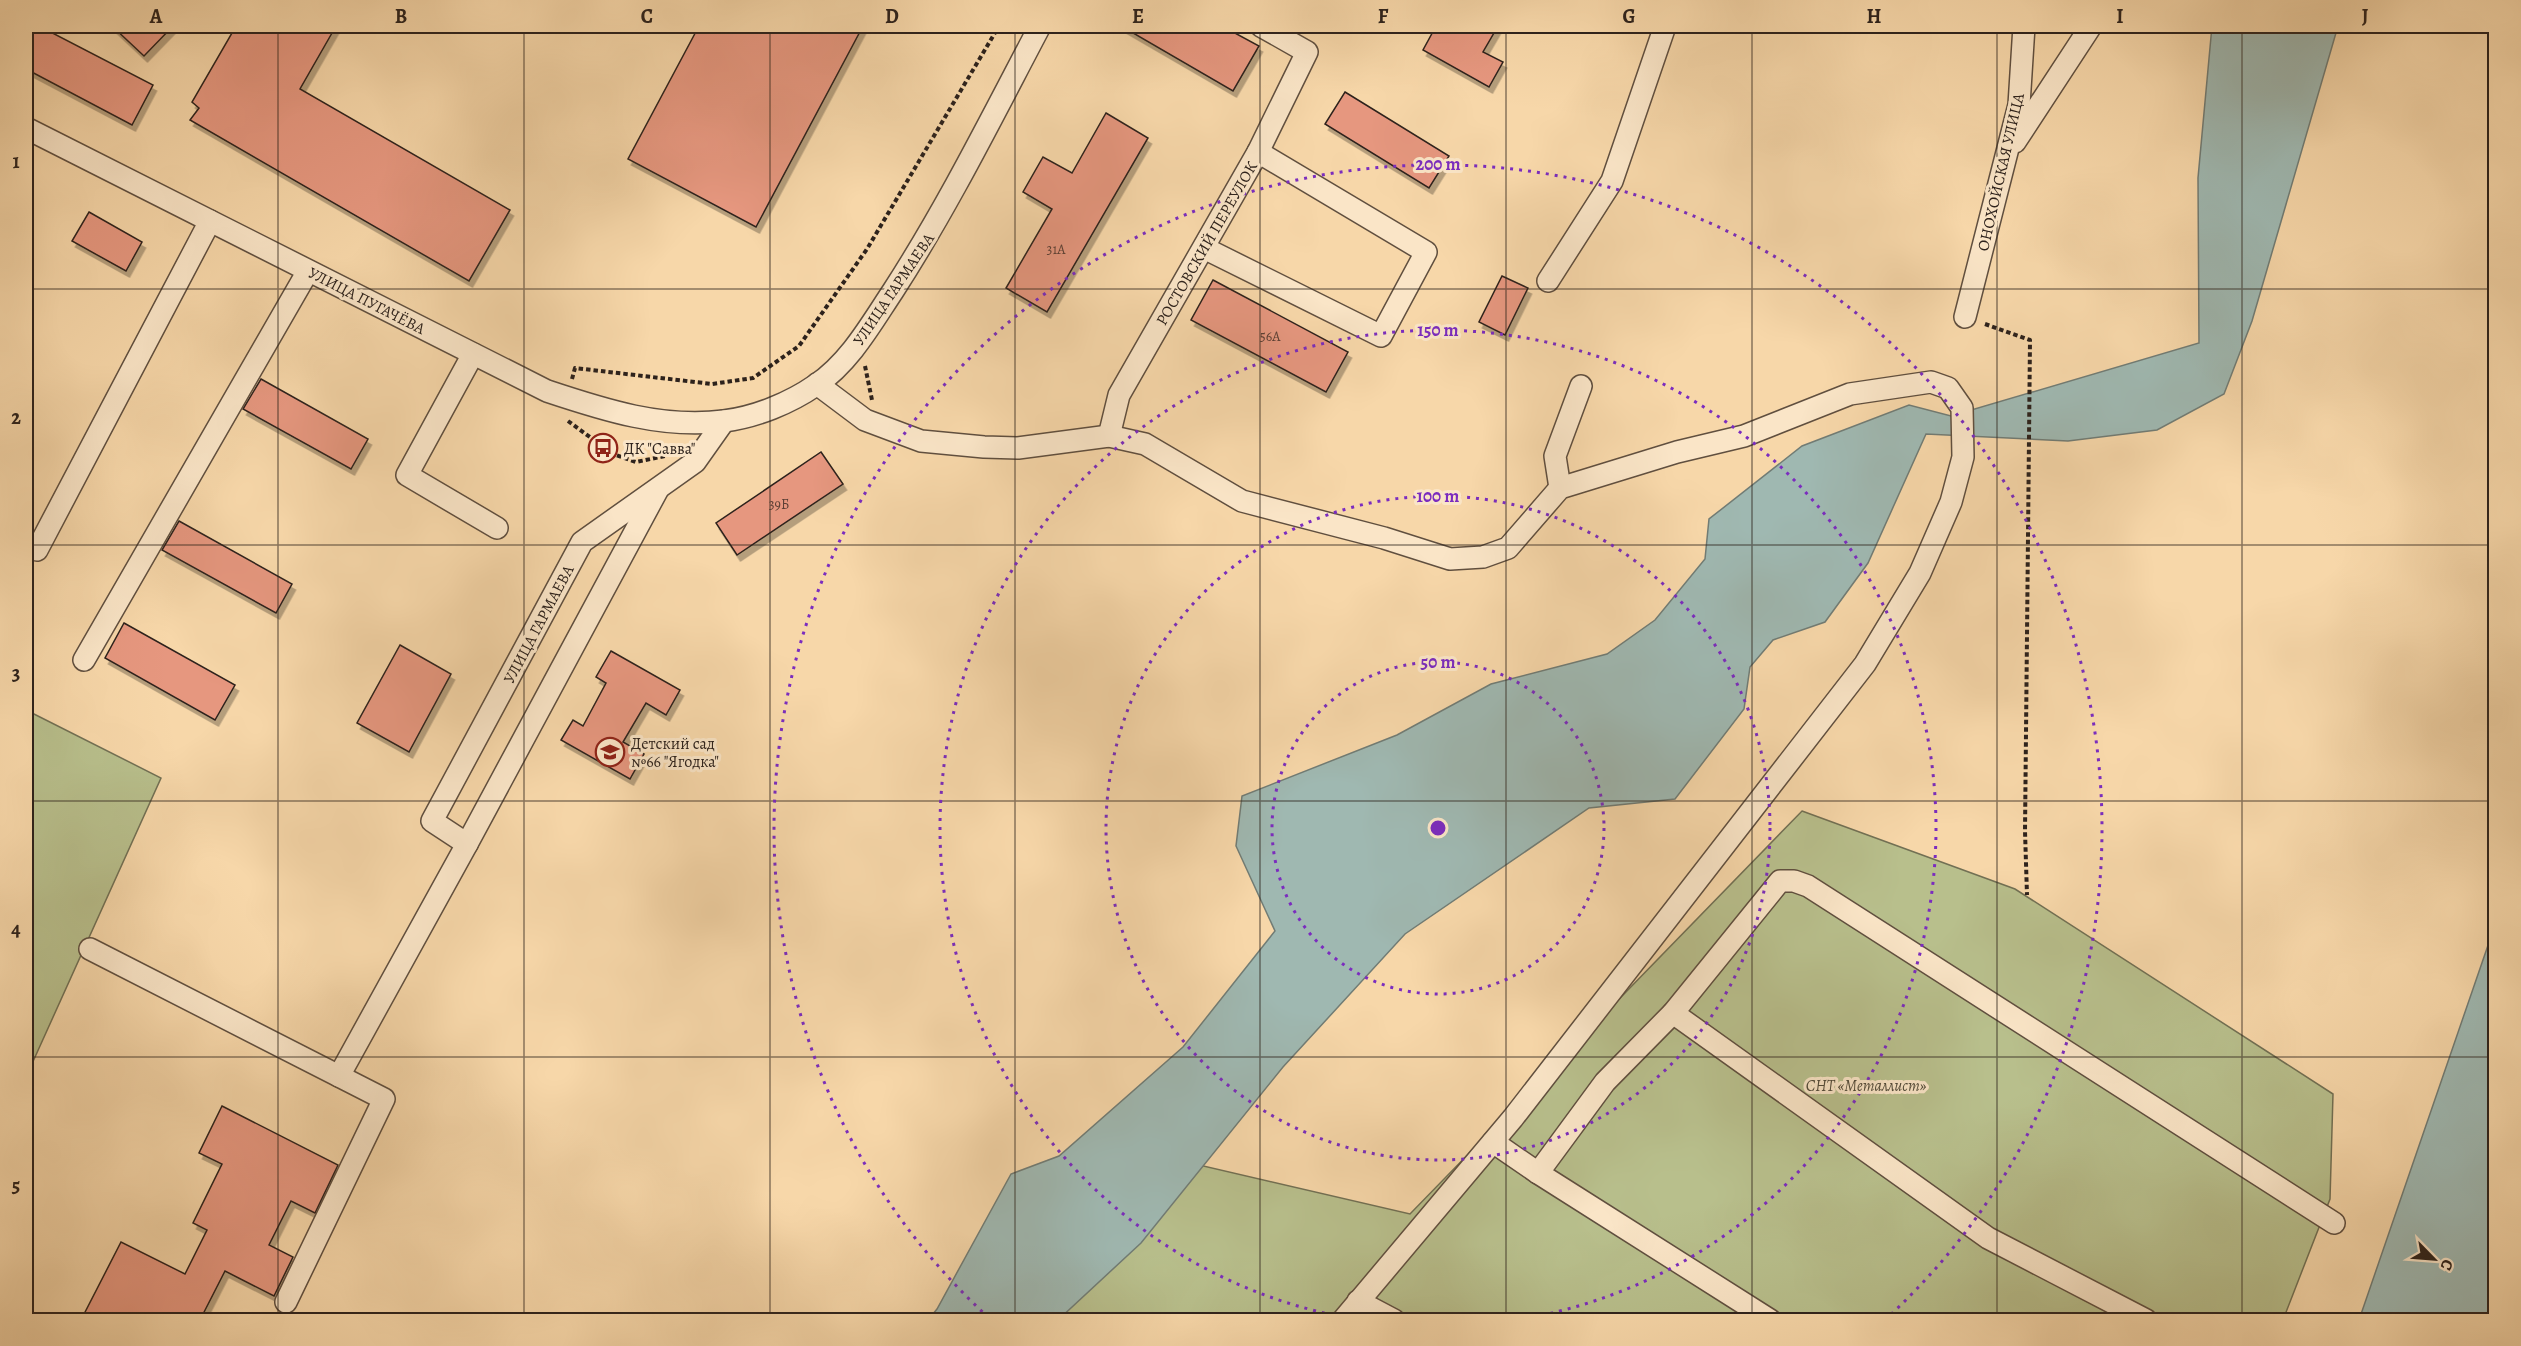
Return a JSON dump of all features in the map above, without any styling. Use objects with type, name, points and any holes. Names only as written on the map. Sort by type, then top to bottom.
[{"type":"street","name":"УЛИЦА ГАРМАЕВА","points":[[467,844],[432,821],[582,542],[695,462],[724,421],[780,405],[817,384],[858,344],[929,236],[1040,26]]},
{"type":"street","name":"РОСТОВСКИЙ ПЕРЕУЛОК","points":[[1109,436],[1119,395],[1258,152],[1307,52],[1261,26]]},
{"type":"street","points":[[1548,281],[1612,181],[1665,26]]},
{"type":"street","name":"ОНОХОЙСКАЯ УЛИЦА","points":[[1965,317],[2019,105],[2024,26]]},
{"type":"street","points":[[2007,155],[2091,26]]},
{"type":"street","name":"УЛИЦА ПУГАЧЁВА","points":[[26,128],[547,391],[601,410],[645,419],[688,423],[724,421]]},
{"type":"street","points":[[1204,248],[1381,336],[1426,252],[1258,152]]},
{"type":"street","points":[[37,550],[210,221]]},
{"type":"street","points":[[84,660],[308,271]]},
{"type":"street","points":[[473,354],[407,475],[497,528]]},
{"type":"street","points":[[817,384],[866,420],[921,441],[1018,448],[1109,436],[1145,444],[1242,501],[1384,538],[1450,559],[1483,556],[1508,548],[1560,488],[1677,452],[1744,436],[1850,394],[1931,382],[1948,388],[1962,408],[1963,457],[1951,502],[1920,573],[1865,664],[1493,1142],[1343,1320]]},
{"type":"street","points":[[1560,488],[1555,456],[1581,386]]},
{"type":"street","points":[[339,1076],[658,489]]},
{"type":"street","points":[[1538,1173],[1605,1082],[1673,1013],[1780,880],[1794,881],[1808,886],[2334,1223]]},
{"type":"street","points":[[90,949],[384,1099],[286,1302]]},
{"type":"street","points":[[1673,1013],[1988,1238],[2146,1320]]},
{"type":"street","points":[[1493,1142],[1770,1320]]},
{"type":"street","points":[[1358,1301],[1394,1320]]},
{"type":"path","points":[[670,455],[636,462],[603,448],[562,417],[575,369],[712,384],[753,378],[799,346],[867,249],[999,26]]},
{"type":"path","points":[[1965,317],[2030,340],[2025,831],[2027,895]]},
{"type":"path","points":[[864,361],[878,425]]},
{"type":"green space","points":[[26,710],[161,778],[26,1077]]},
{"type":"green space","name":"СНТ «Металлист»","points":[[1802,811],[2015,889],[2333,1094],[2330,1199],[2283,1320],[1037,1320],[1195,1164],[1410,1214]]},
{"type":"water","points":[[2212,26],[2338,26],[2252,321],[2224,394],[2157,430],[2068,441],[1926,434],[1868,563],[1825,622],[1773,640],[1750,667],[1744,709],[1675,799],[1589,808],[1405,934],[1283,1067],[1141,1243],[1058,1320],[928,1320],[937,1309],[1011,1174],[1059,1156],[1183,1047],[1275,931],[1236,846],[1242,796],[1397,735],[1491,684],[1607,654],[1655,620],[1705,559],[1709,519],[1802,446],[1909,405],[1951,416],[2199,343],[2198,178]]},
{"type":"water","points":[[2495,925],[2495,1320],[2359,1320]]},
{"type":"building","points":[[26,26],[39,26],[153,85],[132,125],[26,69]]},
{"type":"building","points":[[112,26],[173,26],[144,56]]},
{"type":"building","points":[[236,26],[336,26],[300,89],[510,210],[469,281],[190,120],[199,108],[192,102]]},
{"type":"building","points":[[699,26],[863,26],[756,227],[628,159]]},
{"type":"building","points":[[1121,26],[1222,26],[1259,46],[1233,91]]},
{"type":"building","points":[[1450,26],[1498,26],[1483,52],[1503,62],[1489,87],[1423,50],[1435,28],[1446,33]]},
{"type":"building","points":[[1345,92],[1449,156],[1429,188],[1325,124]]},
{"type":"building","points":[[1106,113],[1148,138],[1047,312],[1006,288],[1052,209],[1023,192],[1043,157],[1072,173]]},
{"type":"building","points":[[89,212],[142,242],[126,271],[72,241]]},
{"type":"building","points":[[1502,276],[1528,288],[1505,335],[1479,322]]},
{"type":"building","points":[[1213,280],[1348,352],[1326,392],[1191,320]]},
{"type":"building","points":[[261,379],[368,439],[351,469],[243,409]]},
{"type":"building","points":[[821,452],[843,484],[737,555],[716,523]]},
{"type":"building","points":[[179,521],[292,584],[276,613],[162,550]]},
{"type":"building","points":[[124,623],[235,685],[215,720],[105,658]]},
{"type":"building","points":[[400,645],[451,674],[409,752],[357,723]]},
{"type":"building","points":[[611,651],[680,690],[666,715],[646,703],[623,742],[644,754],[630,779],[561,740],[573,720],[583,726],[606,683],[596,677]]},
{"type":"building","points":[[222,1106],[338,1165],[315,1213],[291,1201],[269,1245],[293,1257],[274,1296],[225,1271],[200,1320],[81,1320],[121,1242],[185,1274],[207,1230],[193,1223],[222,1164],[199,1153]]},
{"type":"place","name":"ДК \"Савва\"","points":[[603,448]]},
{"type":"place","name":"Детский сад №66 \"Ягодка\"","points":[[610,752]]}]
